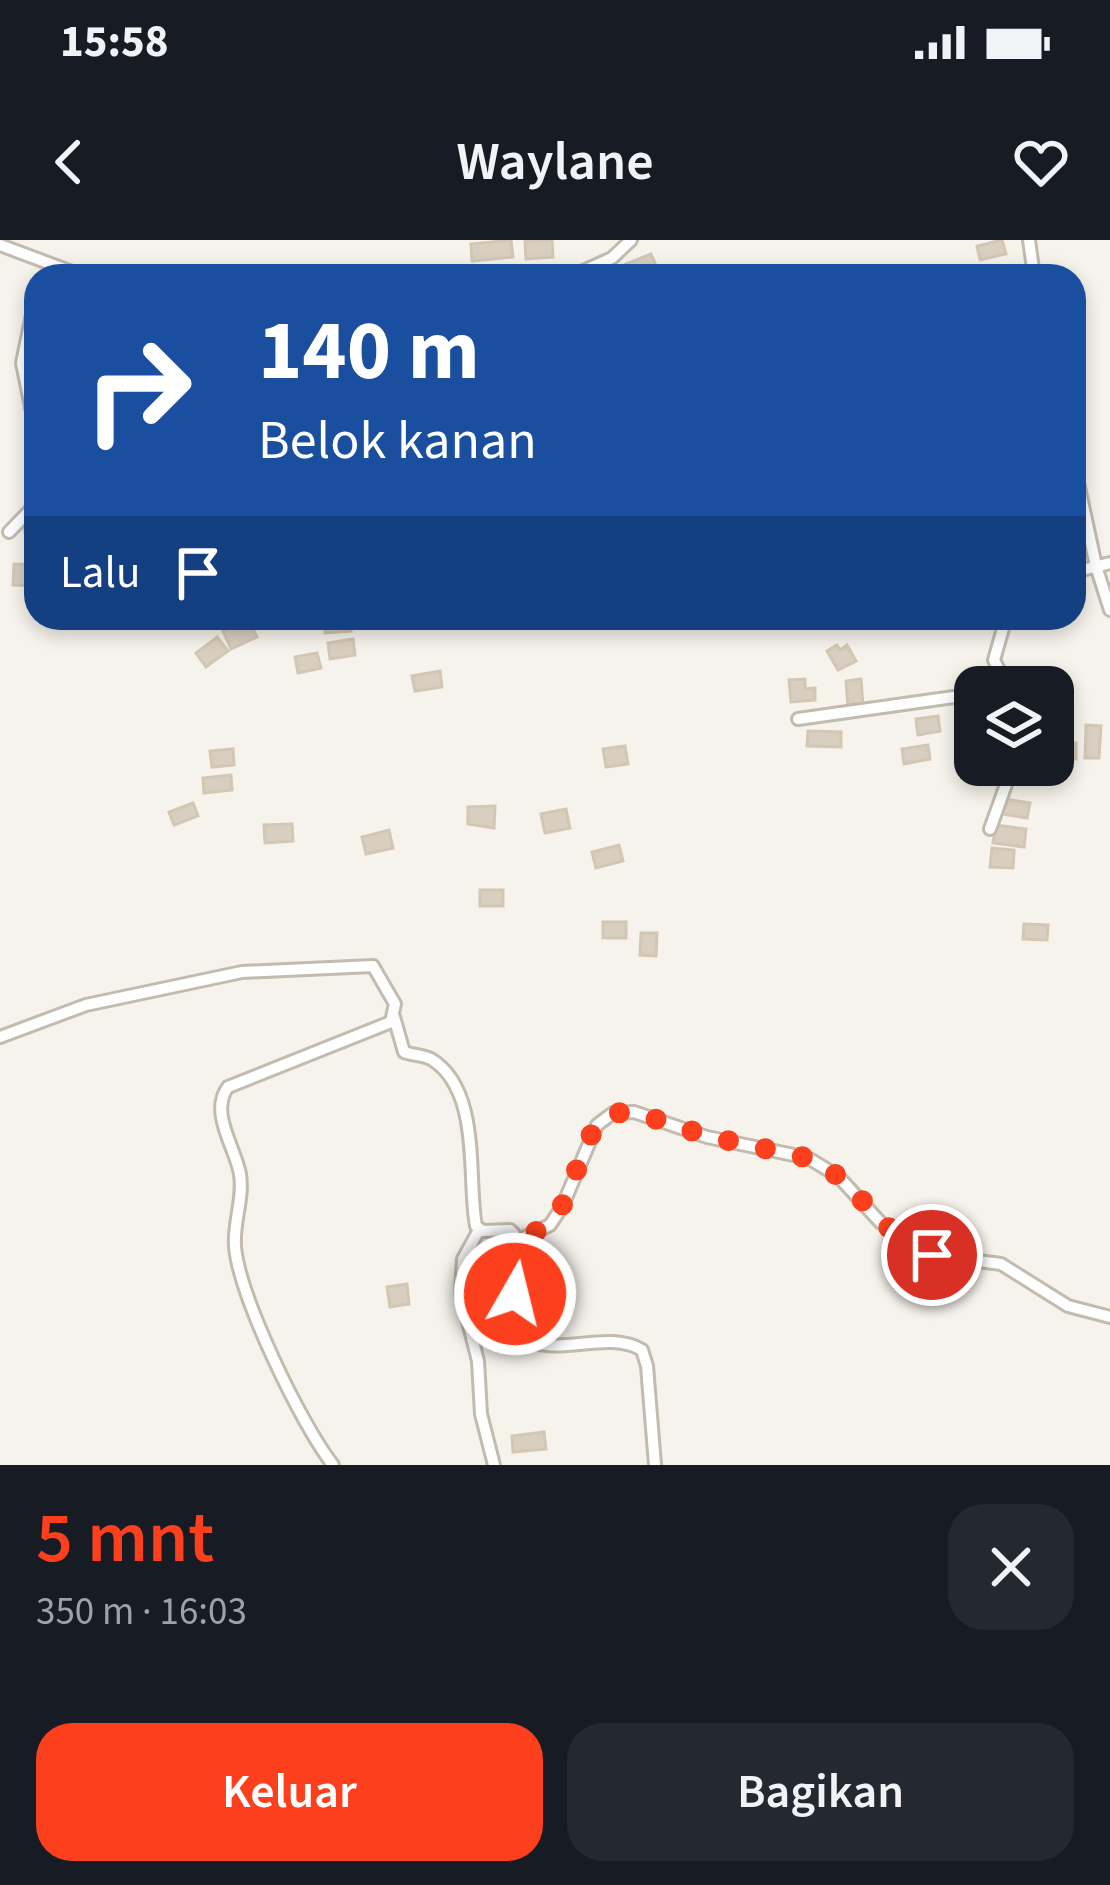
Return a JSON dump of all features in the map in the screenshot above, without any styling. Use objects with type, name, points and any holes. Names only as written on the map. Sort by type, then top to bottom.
[{"type":"street","points":[[599,264],[632,240]]},
{"type":"street","points":[[0,245],[54,264]]},
{"type":"street","points":[[43,264],[44,260]]},
{"type":"street","points":[[8,532],[24,516]]},
{"type":"street","points":[[1086,520],[1110,610]]},
{"type":"street","points":[[1086,569],[1110,562]]},
{"type":"street","points":[[996,666],[1003,630]]},
{"type":"street","points":[[798,719],[954,697]]},
{"type":"street","points":[[990,829],[1005,786]]},
{"type":"street","points":[[0,1037],[86,1005],[219,977],[262,970],[373,966],[395,1004],[404,1052],[434,1061],[459,1100],[473,1148],[472,1198],[479,1229],[463,1259],[460,1294],[478,1361],[481,1414],[494,1465]]},
{"type":"street","points":[[333,1465],[261,1331],[245,1288],[235,1244],[240,1175],[220,1105],[228,1087],[383,1026],[394,1017]]},
{"type":"street","points":[[515,1242],[550,1225],[597,1125],[614,1113],[634,1112],[707,1136],[808,1158],[838,1176],[880,1222],[917,1249],[1001,1264],[1068,1306],[1110,1317]]},
{"type":"street","points":[[479,1229],[510,1230],[515,1242],[514,1315],[522,1338],[541,1345],[638,1346],[646,1357],[655,1465]]},
{"type":"building","points":[[511,240],[513,257],[472,261],[471,244]]},
{"type":"building","points":[[552,240],[553,257],[526,259],[525,241]]},
{"type":"building","points":[[1002,240],[1006,254],[980,260],[977,246]]},
{"type":"building","points":[[651,254],[655,264],[626,264]]},
{"type":"building","points":[[14,564],[24,564],[24,585],[13,585]]},
{"type":"building","points":[[254,630],[257,637],[231,649],[223,631]]},
{"type":"building","points":[[217,637],[228,651],[206,667],[196,653]]},
{"type":"building","points":[[353,639],[355,655],[330,659],[328,643]]},
{"type":"building","points":[[837,645],[840,650],[847,645],[856,661],[838,670],[827,651]]},
{"type":"building","points":[[317,653],[321,668],[298,673],[295,657]]},
{"type":"building","points":[[440,671],[442,687],[415,691],[412,676]]},
{"type":"building","points":[[805,679],[805,689],[815,688],[815,700],[791,702],[789,680]]},
{"type":"building","points":[[861,679],[863,706],[848,707],[846,681]]},
{"type":"building","points":[[938,716],[940,731],[918,735],[916,719]]},
{"type":"building","points":[[1086,725],[1101,726],[1099,758],[1085,758]]},
{"type":"building","points":[[808,731],[841,732],[841,747],[807,746]]},
{"type":"building","points":[[928,745],[930,759],[904,764],[902,749]]},
{"type":"building","points":[[625,746],[628,764],[606,767],[603,749]]},
{"type":"building","points":[[233,749],[234,765],[212,767],[210,751]]},
{"type":"building","points":[[231,775],[232,790],[204,793],[203,778]]},
{"type":"building","points":[[1005,799],[1030,803],[1027,818],[1002,814]]},
{"type":"building","points":[[193,803],[198,816],[174,825],[169,812]]},
{"type":"building","points":[[495,806],[494,828],[468,824],[468,807]]},
{"type":"building","points":[[566,809],[570,828],[545,833],[541,814]]},
{"type":"building","points":[[292,824],[293,841],[265,843],[264,825]]},
{"type":"building","points":[[996,825],[1026,829],[1024,847],[993,843]]},
{"type":"building","points":[[389,830],[393,848],[366,854],[362,837]]},
{"type":"building","points":[[619,845],[623,861],[596,868],[592,852]]},
{"type":"building","points":[[992,848],[1014,850],[1013,868],[990,867]]},
{"type":"building","points":[[480,890],[503,890],[503,906],[480,906]]},
{"type":"building","points":[[603,922],[626,922],[626,938],[603,938]]},
{"type":"building","points":[[1024,924],[1048,925],[1047,940],[1023,939]]},
{"type":"building","points":[[641,933],[657,933],[656,956],[640,955]]},
{"type":"building","points":[[479,1260],[502,1260],[502,1277],[479,1276]]},
{"type":"building","points":[[407,1284],[409,1304],[390,1307],[387,1287]]},
{"type":"building","points":[[544,1432],[546,1449],[513,1452],[512,1436]]},
{"type":"route","points":[[515,1294],[515,1242],[550,1225],[597,1125],[605,1116],[624,1111],[750,1147],[808,1158],[838,1176],[898,1237],[932,1255]]}]
